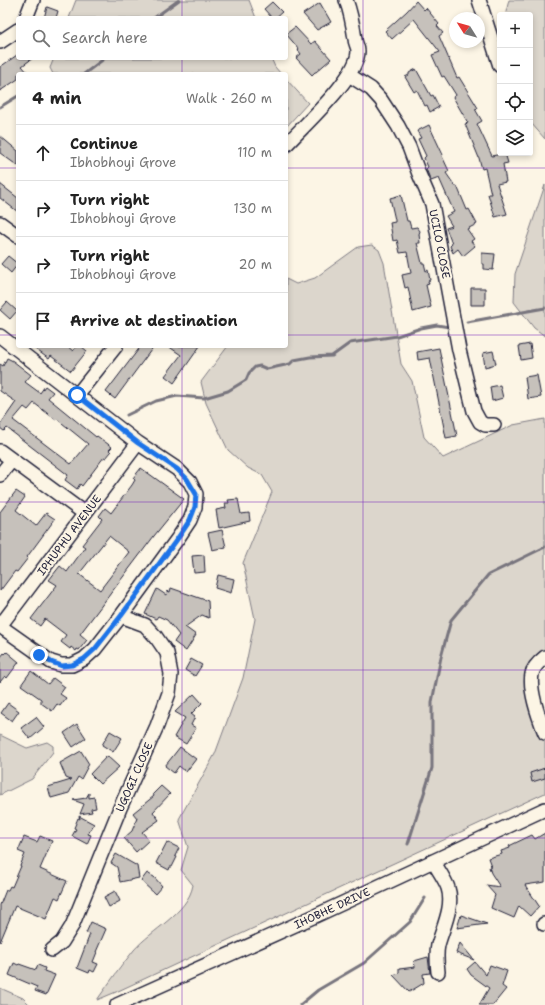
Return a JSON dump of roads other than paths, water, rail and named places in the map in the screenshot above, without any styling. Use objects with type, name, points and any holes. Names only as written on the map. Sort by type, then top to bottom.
[{"type":"street","points":[[27,16],[33,0]]},
{"type":"street","points":[[288,143],[341,87],[349,75],[358,51],[353,21],[346,0]]},
{"type":"street","points":[[479,0],[497,57]]},
{"type":"street","points":[[0,42],[16,31]]},
{"type":"street","name":"UCILO CLOSE","points":[[349,75],[371,89],[381,100],[398,126],[409,147],[432,204],[459,350],[474,411],[480,422],[485,425],[494,425]]},
{"type":"street","points":[[0,223],[16,235]]},
{"type":"street","points":[[0,336],[138,443],[177,469],[187,479],[196,494],[195,507],[190,520],[178,538],[121,616],[95,649],[84,659],[72,665],[62,666],[51,662],[0,626]]},
{"type":"street","points":[[77,395],[114,348]]},
{"type":"street","name":"IPHUPHU AVENUE","points":[[0,626],[138,443]]},
{"type":"street","points":[[0,451],[84,513]]},
{"type":"street","points":[[0,475],[12,460]]},
{"type":"street","name":"UGOGI CLOSE","points":[[52,950],[62,942],[72,926],[120,808],[157,726],[169,693],[171,674],[167,653],[156,637],[145,626],[121,616]]},
{"type":"street","points":[[545,656],[534,669],[532,681],[533,695],[545,733]]},
{"type":"street","name":"IHOBHE DRIVE","points":[[117,1005],[545,809]]},
{"type":"street","points":[[433,861],[446,883],[450,896],[447,915],[438,946],[438,972]]},
{"type":"waterway","points":[[157,16],[179,0]]},
{"type":"waterway","points":[[87,72],[102,60]]},
{"type":"waterway","points":[[0,107],[16,97]]},
{"type":"waterway","points":[[467,322],[545,308]]},
{"type":"waterway","points":[[127,415],[156,401],[177,396],[204,398],[228,391],[246,380],[249,373],[255,367],[260,366],[267,369],[290,364],[294,360],[310,357],[332,356],[350,343],[397,336],[421,328],[437,325],[449,327]]},
{"type":"waterway","points":[[408,844],[432,768],[432,702],[441,657],[451,620],[488,575],[545,547]]},
{"type":"waterway","points":[[300,1005],[318,990],[364,963],[410,922],[425,898]]}]
